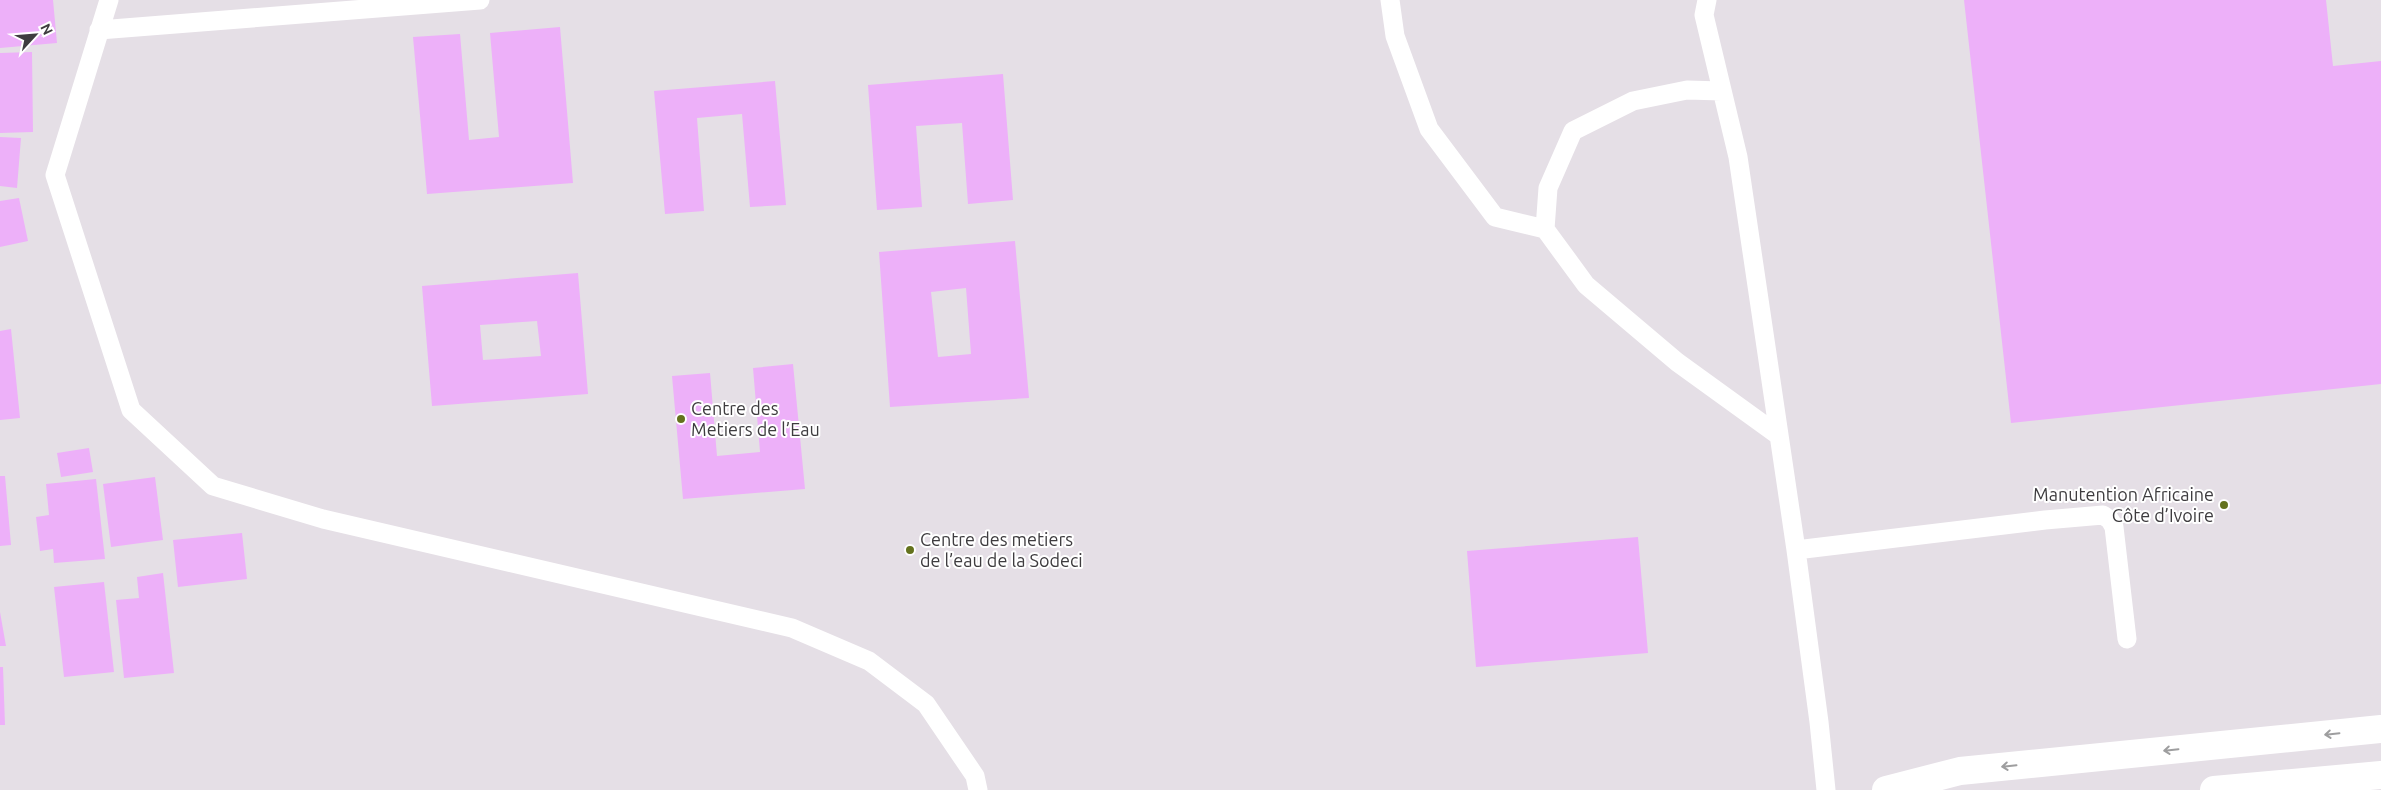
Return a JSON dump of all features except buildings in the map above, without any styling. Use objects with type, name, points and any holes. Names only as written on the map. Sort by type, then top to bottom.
[{"type":"street","points":[[1886,790],[1960,771],[2381,729]]},
{"type":"street","points":[[2214,790],[2381,775]]},
{"type":"lane","points":[[109,0],[55,175],[130,410],[212,486],[323,519],[792,628],[869,661],[926,704],[975,776],[978,790]]},
{"type":"lane","points":[[99,30],[480,0]]},
{"type":"lane","points":[[1390,0],[1395,36],[1429,129],[1495,217],[1545,229],[1586,285],[1676,362],[1778,435]]},
{"type":"lane","points":[[1707,0],[1704,15],[1738,157],[1796,550],[1826,790]]},
{"type":"lane","points":[[1545,229],[1548,188],[1573,131],[1633,100],[1687,90],[1722,91]]},
{"type":"lane","points":[[1796,550],[2103,515],[2110,520],[2114,527],[2127,639]]},
{"type":"place","name":"Centre des Metiers de l’Eau","points":[[681,419]]},
{"type":"place","name":"Manutention Africaine Côte d’Ivoire","points":[[2224,505]]},
{"type":"place","name":"Centre des metiers de l’eau de la Sodeci","points":[[910,550]]}]
